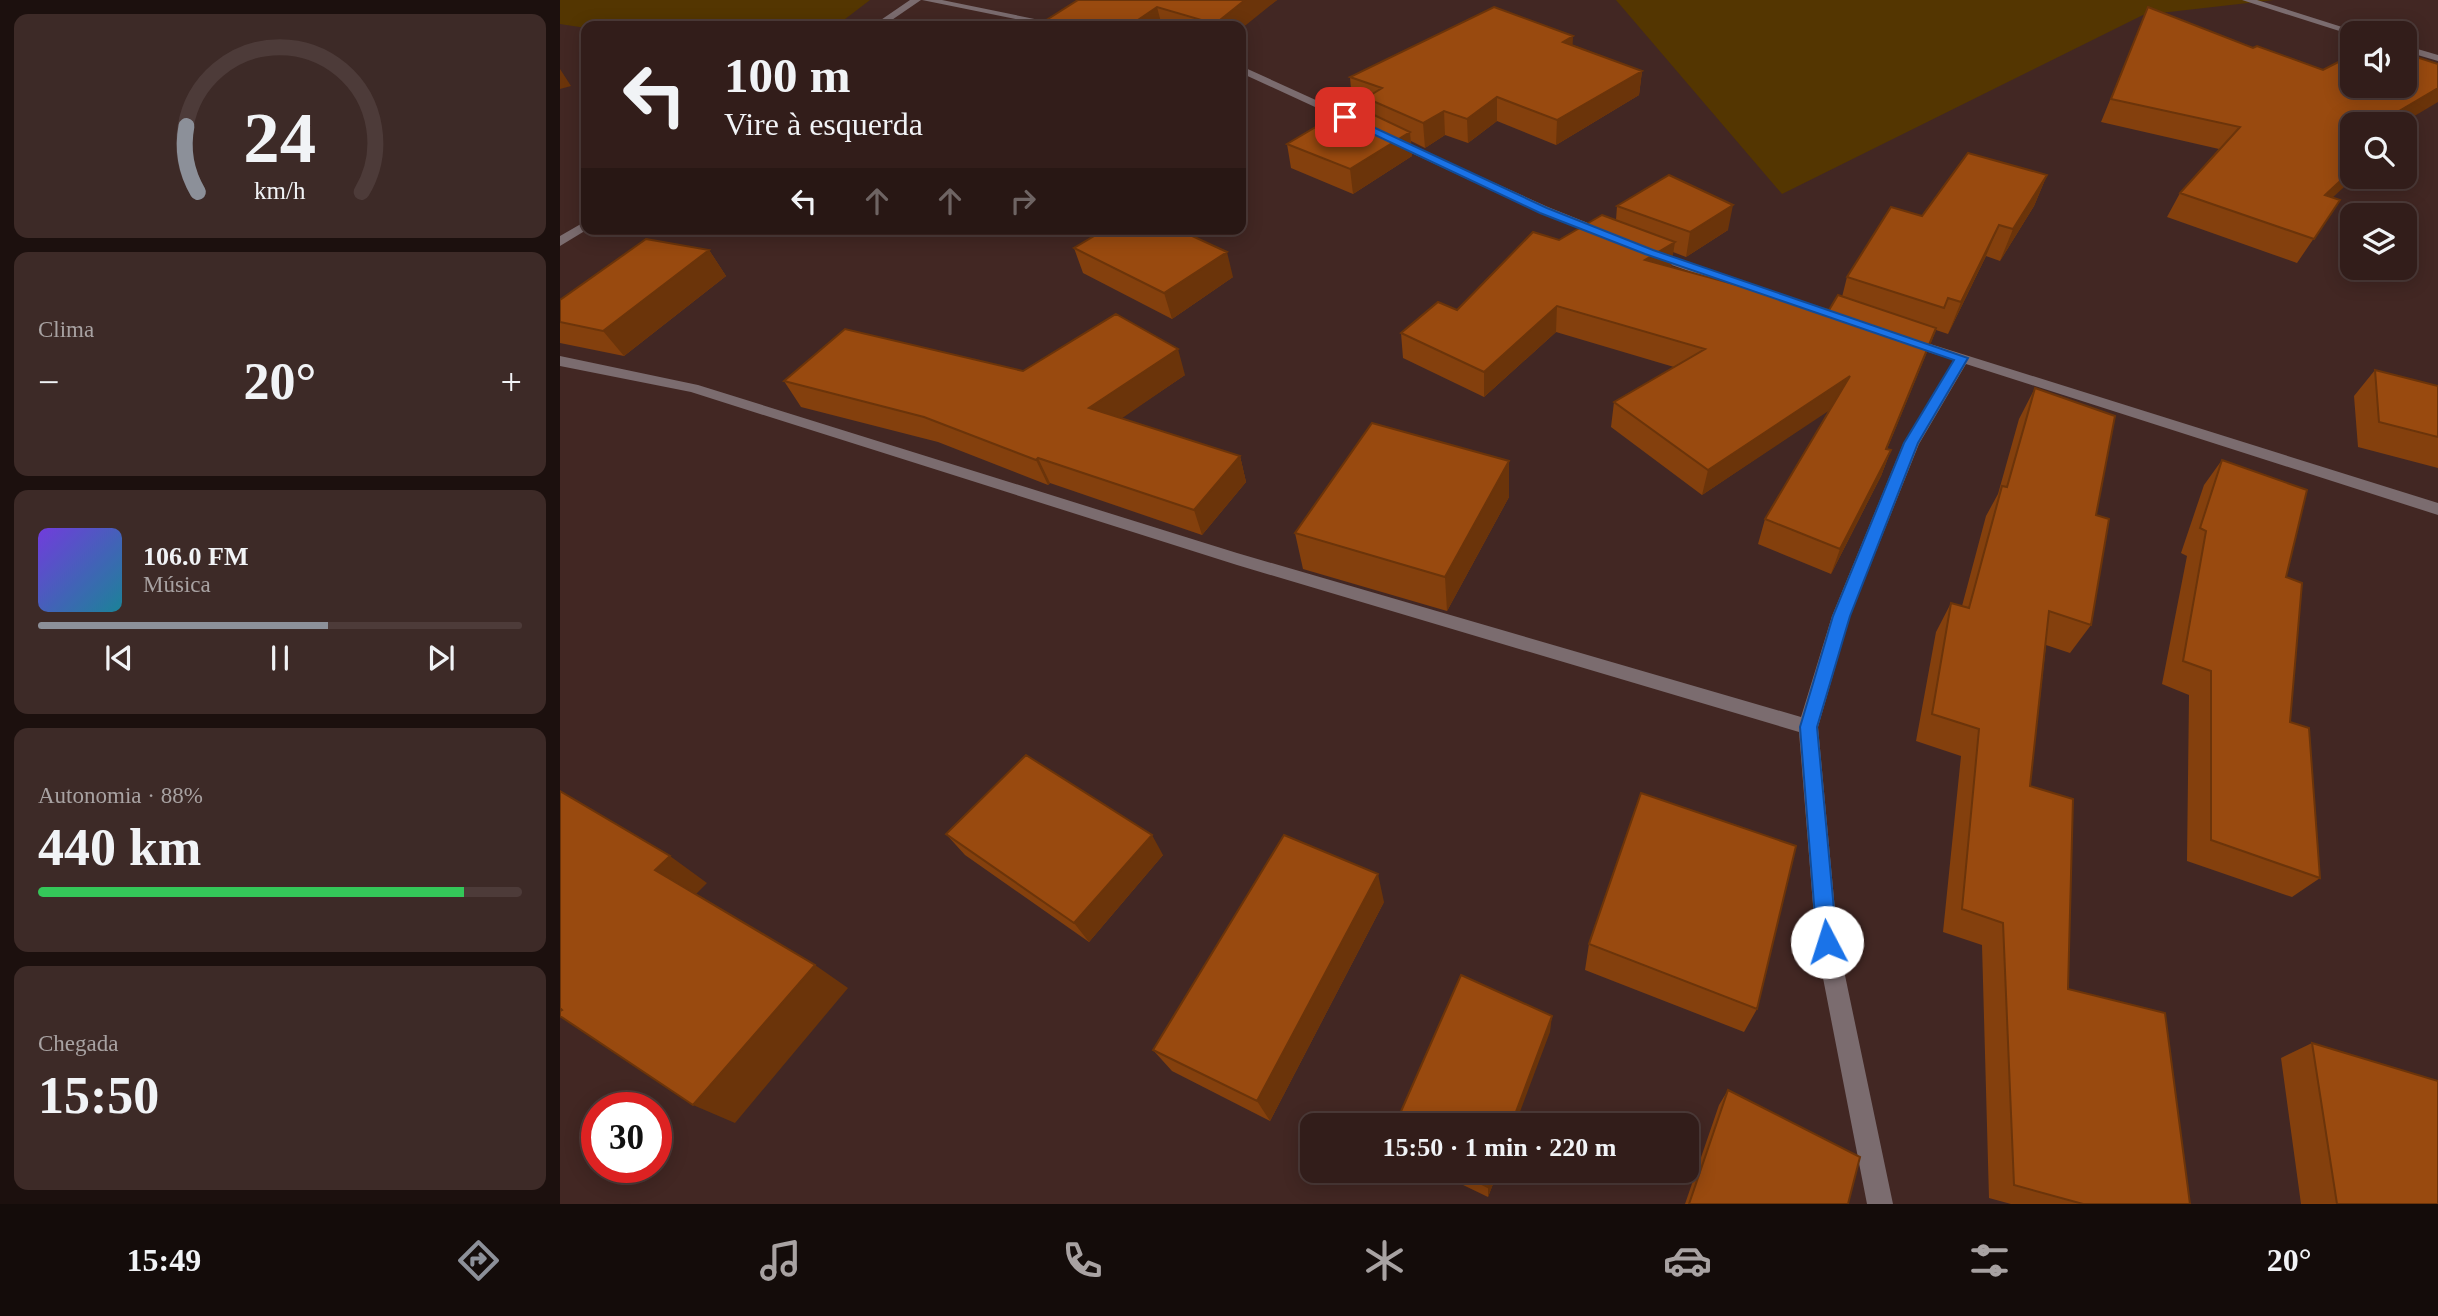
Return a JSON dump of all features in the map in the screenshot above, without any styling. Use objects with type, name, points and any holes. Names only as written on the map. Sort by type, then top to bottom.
[{"type":"street","points":[[884,21],[916,0]]},
{"type":"street","points":[[927,0],[1038,21]]},
{"type":"street","points":[[2247,0],[2340,28]]},
{"type":"street","points":[[2417,52],[2438,58]]},
{"type":"street","points":[[1246,71],[1531,205],[1614,238]]},
{"type":"street","points":[[560,242],[581,228]]},
{"type":"street","points":[[1637,247],[1782,299]]},
{"type":"street","points":[[1897,337],[2438,509]]},
{"type":"street","points":[[1880,1204],[1827,942],[1808,727],[1842,616],[1911,443],[1962,358]]},
{"type":"street","points":[[560,361],[693,388],[1237,559],[1808,727]]},
{"type":"shaded area","points":[[560,0],[870,0],[843,21],[581,21],[581,27],[560,24]]},
{"type":"shaded area","points":[[1616,0],[2274,0],[2143,15],[1782,194]]},
{"type":"building","points":[[1078,0],[1245,0],[1219,21],[1205,21],[1157,7],[1136,21],[1045,21]]},
{"type":"building","points":[[1494,7],[1573,36],[1563,42],[1642,71],[1557,120],[1497,97],[1467,119],[1444,111],[1423,123],[1366,98],[1382,88],[1350,77]]},
{"type":"building","points":[[2148,7],[2253,48],[2257,46],[2323,70],[2340,61],[2340,98],[2417,98],[2417,57],[2438,64],[2438,88],[2397,112],[2340,112],[2340,181],[2325,195],[2340,200],[2314,239],[2180,193],[2240,127],[2111,99]]},
{"type":"building","points":[[1353,105],[1410,132],[1350,169],[1287,144]]},
{"type":"building","points":[[1968,153],[2047,175],[2013,229],[1999,225],[1961,302],[1948,298],[1944,308],[1847,277],[1891,207],[1922,216]]},
{"type":"building","points":[[1669,175],[1733,205],[1690,232],[1617,206]]},
{"type":"building","points":[[1602,215],[1675,242],[1645,260],[1829,310],[1838,295],[1936,328],[1886,449],[1891,450],[1840,549],[1765,519],[1850,376],[1708,470],[1614,402],[1705,349],[1557,306],[1484,372],[1401,333],[1438,302],[1457,310],[1533,232],[1559,240]]},
{"type":"building","points":[[1096,235],[1190,235],[1227,252],[1164,293],[1074,248]]},
{"type":"building","points":[[646,239],[709,250],[603,331],[560,322],[560,300]]},
{"type":"building","points":[[1116,314],[1178,349],[1089,408],[1240,456],[1194,510],[1038,458],[1036,460],[924,417],[784,381],[845,329],[1023,371]]},
{"type":"building","points":[[2375,370],[2438,386],[2438,437],[2379,422]]},
{"type":"building","points":[[2035,388],[2115,416],[2096,515],[2109,519],[2091,625],[2049,611],[2030,786],[2073,799],[2068,989],[2165,1013],[2190,1204],[2083,1204],[2014,1185],[2003,923],[1962,909],[1979,729],[1932,714],[1951,603],[1969,608],[2002,486],[2007,487]]},
{"type":"building","points":[[1372,423],[1509,461],[1445,577],[1295,533]]},
{"type":"building","points":[[2222,460],[2307,490],[2286,577],[2302,583],[2290,722],[2309,728],[2320,878],[2211,840],[2211,671],[2183,661],[2206,531],[2200,528]]},
{"type":"building","points":[[1026,755],[1152,835],[1074,923],[946,834]]},
{"type":"building","points":[[560,791],[670,856],[655,870],[815,965],[693,1105],[560,1016]]},
{"type":"building","points":[[1641,793],[1796,846],[1757,1009],[1589,944]]},
{"type":"building","points":[[1284,835],[1378,874],[1257,1101],[1153,1050]]},
{"type":"building","points":[[1461,975],[1552,1016],[1516,1113],[1400,1113]]},
{"type":"building","points":[[2312,1043],[2438,1081],[2438,1204],[2337,1204]]},
{"type":"building","points":[[1728,1090],[1860,1157],[1848,1204],[1689,1204],[1696,1183],[1699,1183],[1699,1175]]},
{"type":"route","points":[[1345,117],[1544,210],[1649,252],[1769,295],[1962,358],[1911,443],[1842,616],[1808,727],[1827,942]]}]
